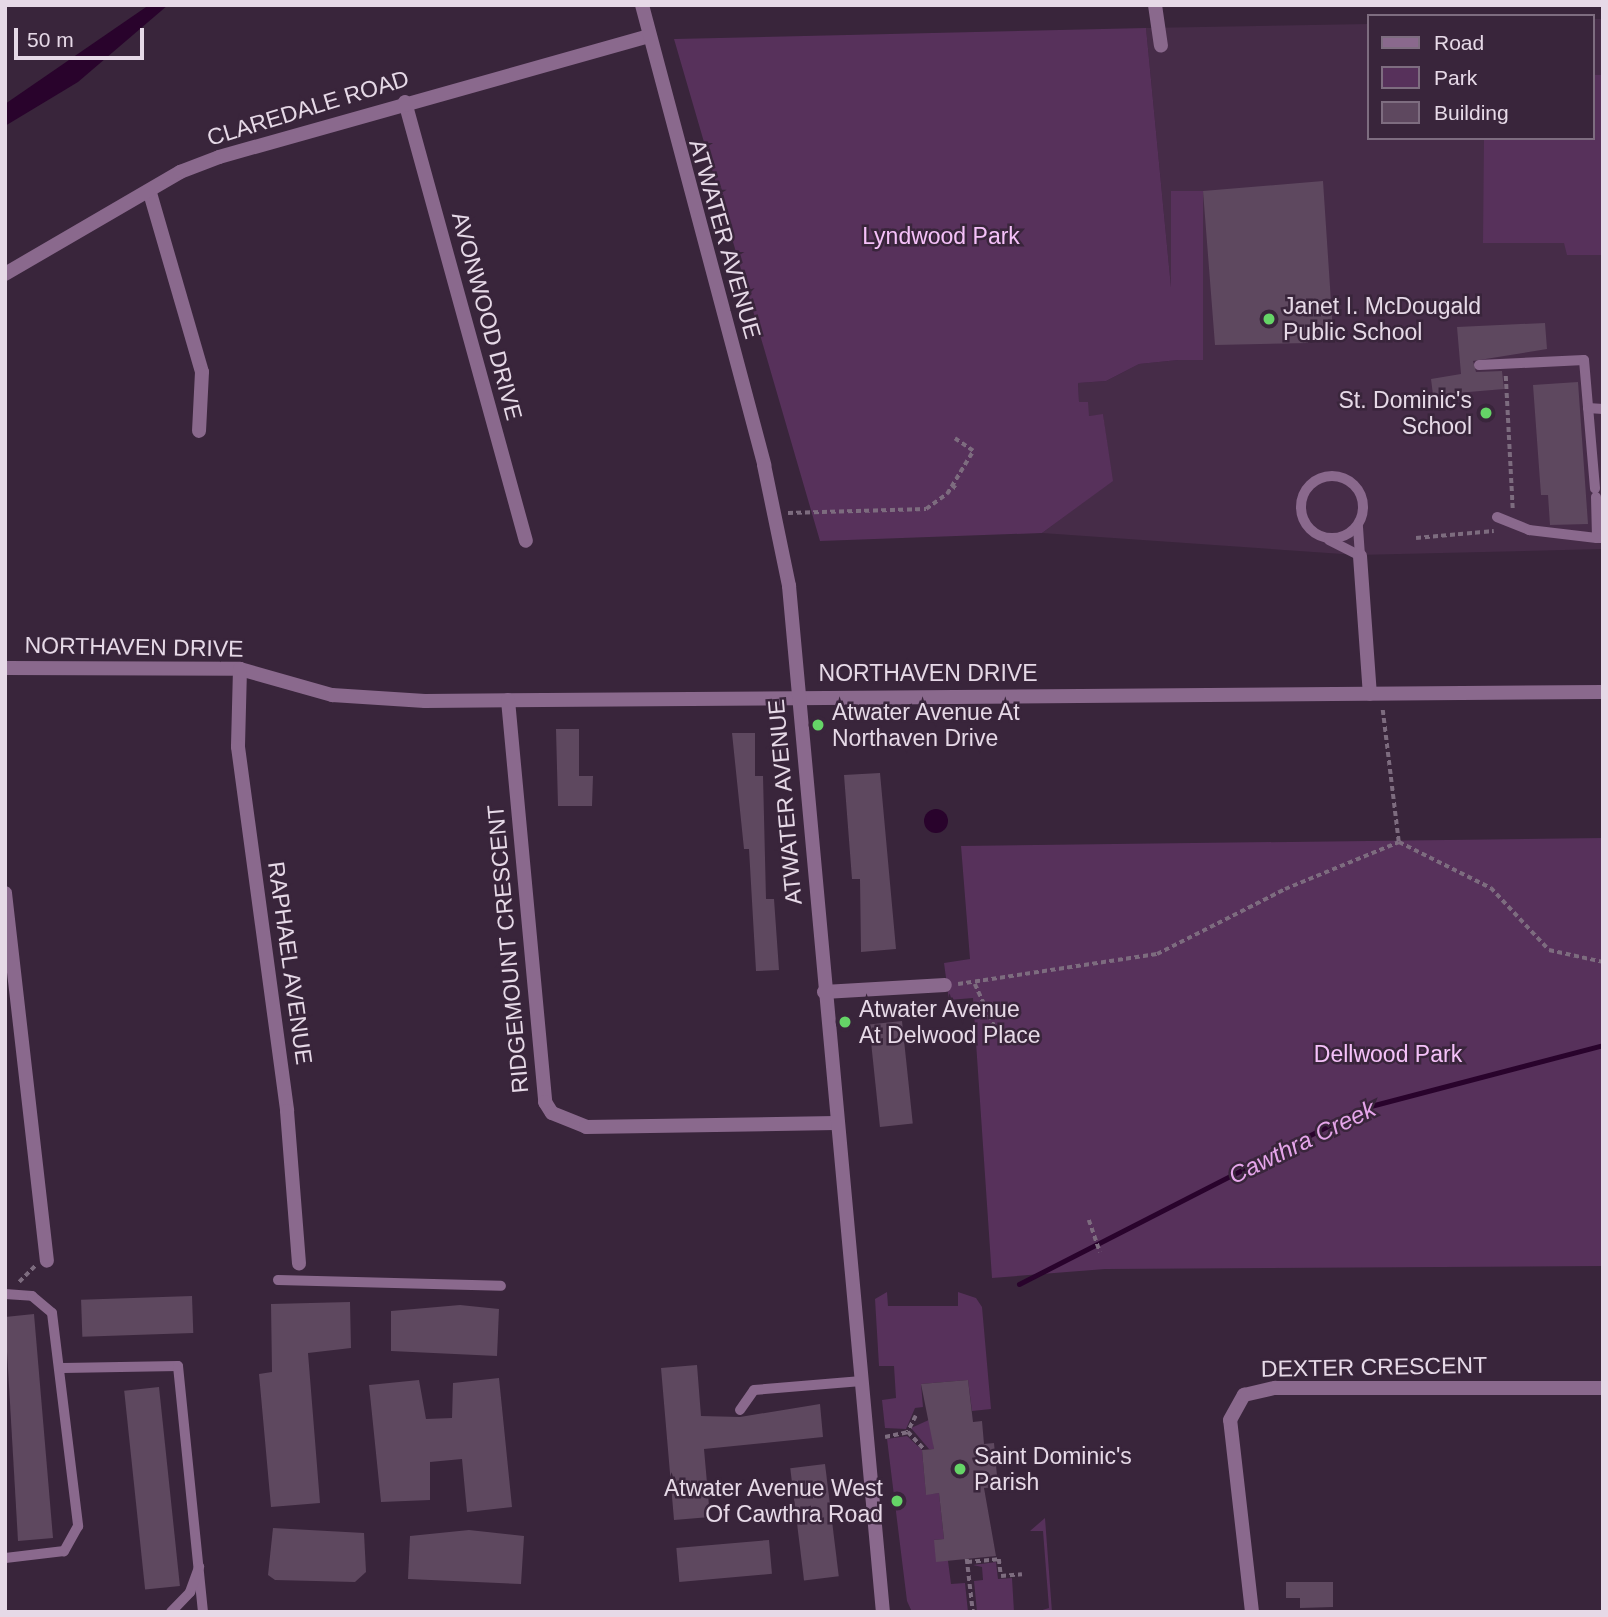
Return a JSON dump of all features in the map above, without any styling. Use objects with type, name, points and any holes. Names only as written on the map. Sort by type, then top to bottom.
[{"type":"street","name":"ATWATER AVENUE","points":[[642,5],[646,37],[775,514],[799,695],[824,992],[883,1612]]},
{"type":"street","points":[[1155,5],[1161,46]]},
{"type":"street","name":"CLAREDALE ROAD","points":[[5,274],[219,157],[405,102],[646,37]]},
{"type":"street","name":"AVONWOOD DRIVE","points":[[405,102],[526,541]]},
{"type":"street","points":[[150,194],[202,372],[200,431]]},
{"type":"street","points":[[1360,556],[1376,694]]},
{"type":"street","name":"NORTHAVEN DRIVE","points":[[5,668],[240,669],[364,700],[799,695],[1603,692]]},
{"type":"street","name":"RAPHAEL AVENUE","points":[[240,669],[239,759],[287,1111],[299,1264]]},
{"type":"street","name":"RIDGEMOUNT CRESCENT","points":[[508,700],[545,1102],[552,1113],[586,1126],[836,1123]]},
{"type":"street","points":[[5,893],[47,1261]]},
{"type":"street","points":[[824,992],[945,985]]},
{"type":"street","name":"DEXTER CRESCENT","points":[[1252,1612],[1230,1420],[1244,1395],[1275,1388],[1603,1388]]},
{"type":"lane","points":[[1479,365],[1584,360],[1600,538],[1529,530],[1502,519]]},
{"type":"lane","points":[[1588,408],[1603,409]]},
{"type":"lane","points":[[1340,477],[1358,489],[1364,510],[1358,525],[1360,556],[1319,536],[1301,506],[1319,479],[1340,477]]},
{"type":"lane","points":[[1319,536],[1340,538],[1358,525]]},
{"type":"lane","points":[[278,1280],[501,1286]]},
{"type":"lane","points":[[5,1558],[54,1555],[76,1535],[63,1368],[48,1305],[8,1294]]},
{"type":"lane","points":[[63,1368],[178,1366],[203,1612]]},
{"type":"lane","points":[[740,1410],[754,1390],[862,1381]]},
{"type":"lane","points":[[171,1612],[190,1592],[200,1563]]},
{"type":"path","points":[[1416,538],[1497,530],[1502,519],[1514,509],[1505,364]]},
{"type":"path","points":[[775,514],[838,507],[905,513],[926,509],[952,485],[973,451],[955,439]]},
{"type":"path","points":[[952,485],[958,490]]},
{"type":"path","points":[[1376,694],[1399,842]]},
{"type":"path","points":[[945,985],[975,984],[1157,954],[1285,889],[1399,842],[1491,888],[1549,950],[1603,962]]},
{"type":"path","points":[[975,984],[1001,1041]]},
{"type":"path","points":[[1089,1220],[1100,1252]]},
{"type":"path","points":[[8,1294],[26,1270],[47,1261]]},
{"type":"path","points":[[908,1432],[916,1416]]},
{"type":"path","points":[[885,1437],[908,1432]]},
{"type":"path","points":[[908,1432],[925,1450]]},
{"type":"path","points":[[972,1612],[967,1560],[999,1559],[1001,1576],[1022,1574]]},
{"type":"shaded area","points":[[149,5],[168,5],[78,82],[5,126],[5,104]]},
{"type":"shaded area","name":"Janet I. McDougald Public School","points":[[1594,19],[1603,19],[1603,549],[1357,555],[1042,533],[1112,481],[1103,415],[1089,416],[1079,403],[1078,383],[1106,381],[1139,364],[1178,360],[1146,28],[1366,24],[1366,140],[1594,140]]},
{"type":"shaded area","points":[[936,809],[944,813],[948,821],[944,829],[936,833],[928,829],[924,821],[928,813]]},
{"type":"green space","name":"Lyndwood Park","points":[[1146,28],[1178,360],[1139,364],[1106,381],[1078,383],[1079,402],[1088,402],[1089,416],[1103,414],[1113,481],[1042,533],[820,541],[674,39]]},
{"type":"green space","points":[[1594,75],[1603,75],[1603,255],[1567,255],[1564,243],[1483,243],[1484,140],[1594,140]]},
{"type":"green space","points":[[1171,191],[1203,191],[1203,360],[1171,360]]},
{"type":"green space","name":"Dellwood Park","points":[[1603,838],[1603,1266],[1105,1269],[992,1278],[973,998],[949,1000],[944,963],[970,959],[961,846]]},
{"type":"green space","points":[[887,1292],[888,1306],[958,1306],[958,1292],[976,1298],[982,1307],[991,1409],[972,1411],[968,1380],[921,1384],[923,1407],[915,1408],[906,1429],[885,1428],[882,1400],[896,1398],[894,1366],[879,1366],[875,1299]]},
{"type":"green space","points":[[931,1419],[934,1449],[929,1449],[911,1428]]},
{"type":"green space","points":[[907,1436],[922,1450],[926,1494],[939,1493],[944,1539],[934,1540],[948,1561],[951,1584],[965,1583],[968,1612],[912,1612],[907,1601],[887,1439]]},
{"type":"green space","points":[[1045,1518],[1052,1612],[1036,1612],[1049,1608],[1043,1531],[1030,1531]]},
{"type":"green space","points":[[996,1562],[998,1579],[1012,1578],[1014,1612],[977,1612],[974,1581],[983,1580],[982,1567],[973,1565]]},
{"type":"building","points":[[1323,181],[1333,332],[1307,334],[1308,343],[1215,345],[1203,191]]},
{"type":"building","points":[[1545,323],[1547,349],[1473,361],[1476,372],[1502,371],[1504,389],[1433,395],[1431,379],[1461,374],[1457,327]]},
{"type":"building","points":[[1578,382],[1588,524],[1550,525],[1548,495],[1541,495],[1533,385]]},
{"type":"building","points":[[556,729],[579,729],[579,776],[593,776],[592,806],[558,806]]},
{"type":"building","points":[[732,733],[755,733],[755,776],[763,776],[766,899],[774,899],[779,970],[756,971],[749,849],[744,849]]},
{"type":"building","points":[[880,773],[896,949],[861,952],[860,879],[852,879],[844,775]]},
{"type":"building","points":[[902,1021],[913,1123],[880,1127],[869,1024]]},
{"type":"building","points":[[192,1296],[193,1333],[82,1337],[81,1300]]},
{"type":"building","points":[[350,1302],[351,1348],[308,1353],[320,1503],[271,1507],[259,1374],[272,1372],[271,1304]]},
{"type":"building","points":[[460,1305],[499,1309],[497,1356],[391,1351],[391,1311]]},
{"type":"building","points":[[34,1314],[53,1538],[18,1541],[5,1317]]},
{"type":"building","points":[[697,1365],[701,1416],[740,1417],[820,1404],[823,1437],[704,1449],[710,1517],[674,1520],[661,1368]]},
{"type":"building","points":[[499,1378],[512,1507],[467,1512],[462,1459],[430,1462],[430,1500],[381,1502],[369,1385],[419,1380],[426,1419],[452,1418],[453,1383]]},
{"type":"building","name":"Saint Dominic's Parish","points":[[968,1380],[973,1422],[982,1421],[984,1444],[994,1443],[998,1487],[984,1488],[996,1556],[936,1562],[934,1540],[944,1539],[939,1493],[926,1495],[922,1450],[934,1449],[921,1384]]},
{"type":"building","points":[[159,1387],[180,1586],[145,1590],[124,1391]]},
{"type":"building","points":[[825,1464],[839,1576],[804,1580],[790,1468]]},
{"type":"building","points":[[273,1528],[364,1533],[366,1572],[355,1582],[275,1580],[268,1575]]},
{"type":"building","points":[[469,1530],[524,1536],[521,1584],[408,1579],[410,1536]]},
{"type":"building","points":[[769,1540],[772,1574],[679,1582],[676,1548]]},
{"type":"building","points":[[1286,1582],[1333,1582],[1333,1607],[1300,1608],[1300,1598],[1286,1598]]},
{"type":"waterway","name":"Cawthra Creek","points":[[1019,1284],[1363,1108],[1603,1045]]},
{"type":"place","name":"Janet I. McDougald Public School","points":[[1269,319]]},
{"type":"place","name":"St. Dominic's School","points":[[1486,413]]},
{"type":"place","name":"Atwater Avenue At Northaven Drive","points":[[818,725]]},
{"type":"place","name":"Atwater Avenue At Delwood Place","points":[[845,1022]]},
{"type":"place","name":"Saint Dominic's Parish","points":[[960,1469]]},
{"type":"place","name":"Atwater Avenue West Of Cawthra Road","points":[[897,1501]]}]
